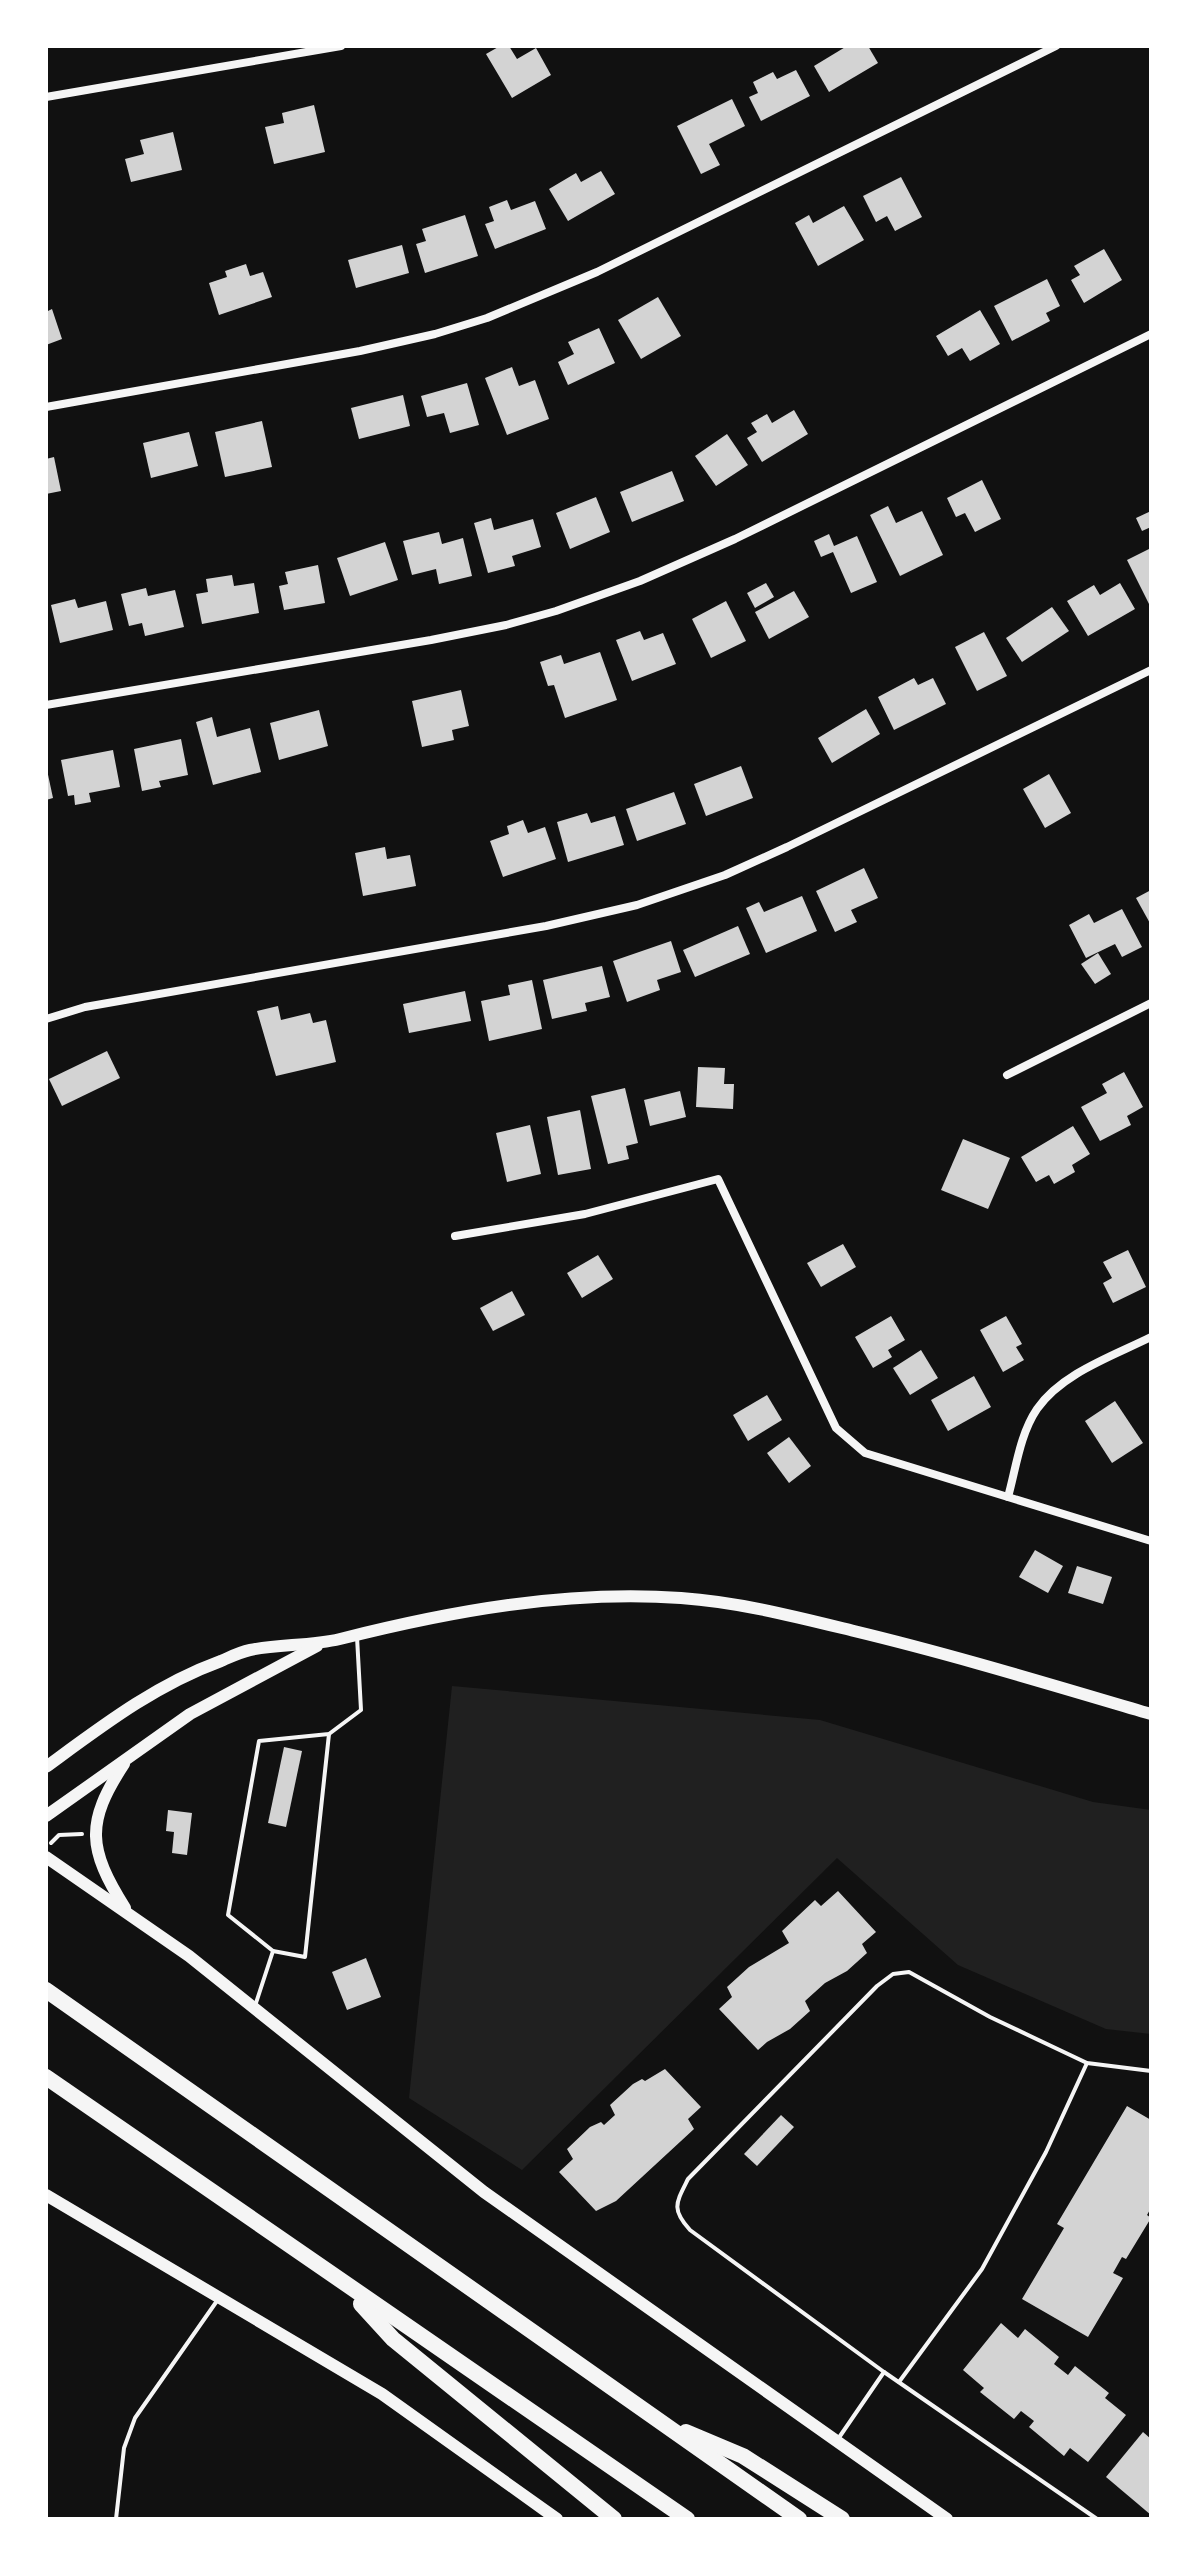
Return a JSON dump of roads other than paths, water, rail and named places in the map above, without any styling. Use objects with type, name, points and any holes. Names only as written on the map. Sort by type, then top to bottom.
[{"type":"highway","points":[[46,1990],[799,2519]]},
{"type":"highway","points":[[46,2077],[687,2519]]},
{"type":"highway","points":[[344,2285],[393,2339],[614,2519]]},
{"type":"highway","points":[[656,2420],[743,2456],[842,2519]]},
{"type":"main road","points":[[46,1767],[155,1690],[249,1650],[323,1643],[456,1614],[541,1601],[683,1598],[795,1616],[933,1650],[1151,1714]]},
{"type":"main road","points":[[46,1816],[190,1714],[323,1643]]},
{"type":"main road","points":[[128,1914],[105,1876],[98,1857],[96,1834],[97,1817],[107,1789],[129,1756]]},
{"type":"main road","points":[[46,1857],[189,1956],[484,2192],[947,2519]]},
{"type":"main road","points":[[46,2195],[382,2394],[557,2519]]},
{"type":"street","points":[[46,97],[341,46]]},
{"type":"street","points":[[46,407],[360,351],[435,334],[487,318],[597,272],[1056,46]]},
{"type":"street","points":[[46,705],[431,640],[556,611],[640,581],[735,539],[1151,334]]},
{"type":"street","points":[[46,1019],[85,1007],[546,926],[637,905],[725,875],[787,847],[1151,670]]},
{"type":"street","points":[[1007,1075],[1151,1003]]},
{"type":"street","points":[[455,1236],[585,1214],[718,1179],[836,1428],[865,1453],[1151,1541]]},
{"type":"street","points":[[1008,1497],[1023,1439],[1037,1409],[1058,1387],[1151,1337]]},
{"type":"lane","points":[[329,1734],[305,1957],[273,1951],[228,1915],[259,1741],[329,1734],[361,1710],[357,1635]]},
{"type":"lane","points":[[254,2008],[273,1951]]},
{"type":"lane","points":[[1097,2519],[884,2372],[690,2230],[678,2216],[677,2202],[688,2179],[877,1986],[893,1974],[909,1972],[990,2017],[1087,2063],[1151,2071]]},
{"type":"lane","points":[[899,2382],[982,2269],[1046,2152],[1087,2063]]},
{"type":"lane","points":[[116,2519],[124,2448],[135,2418],[219,2297]]},
{"type":"lane","points":[[837,2441],[884,2372]]}]
